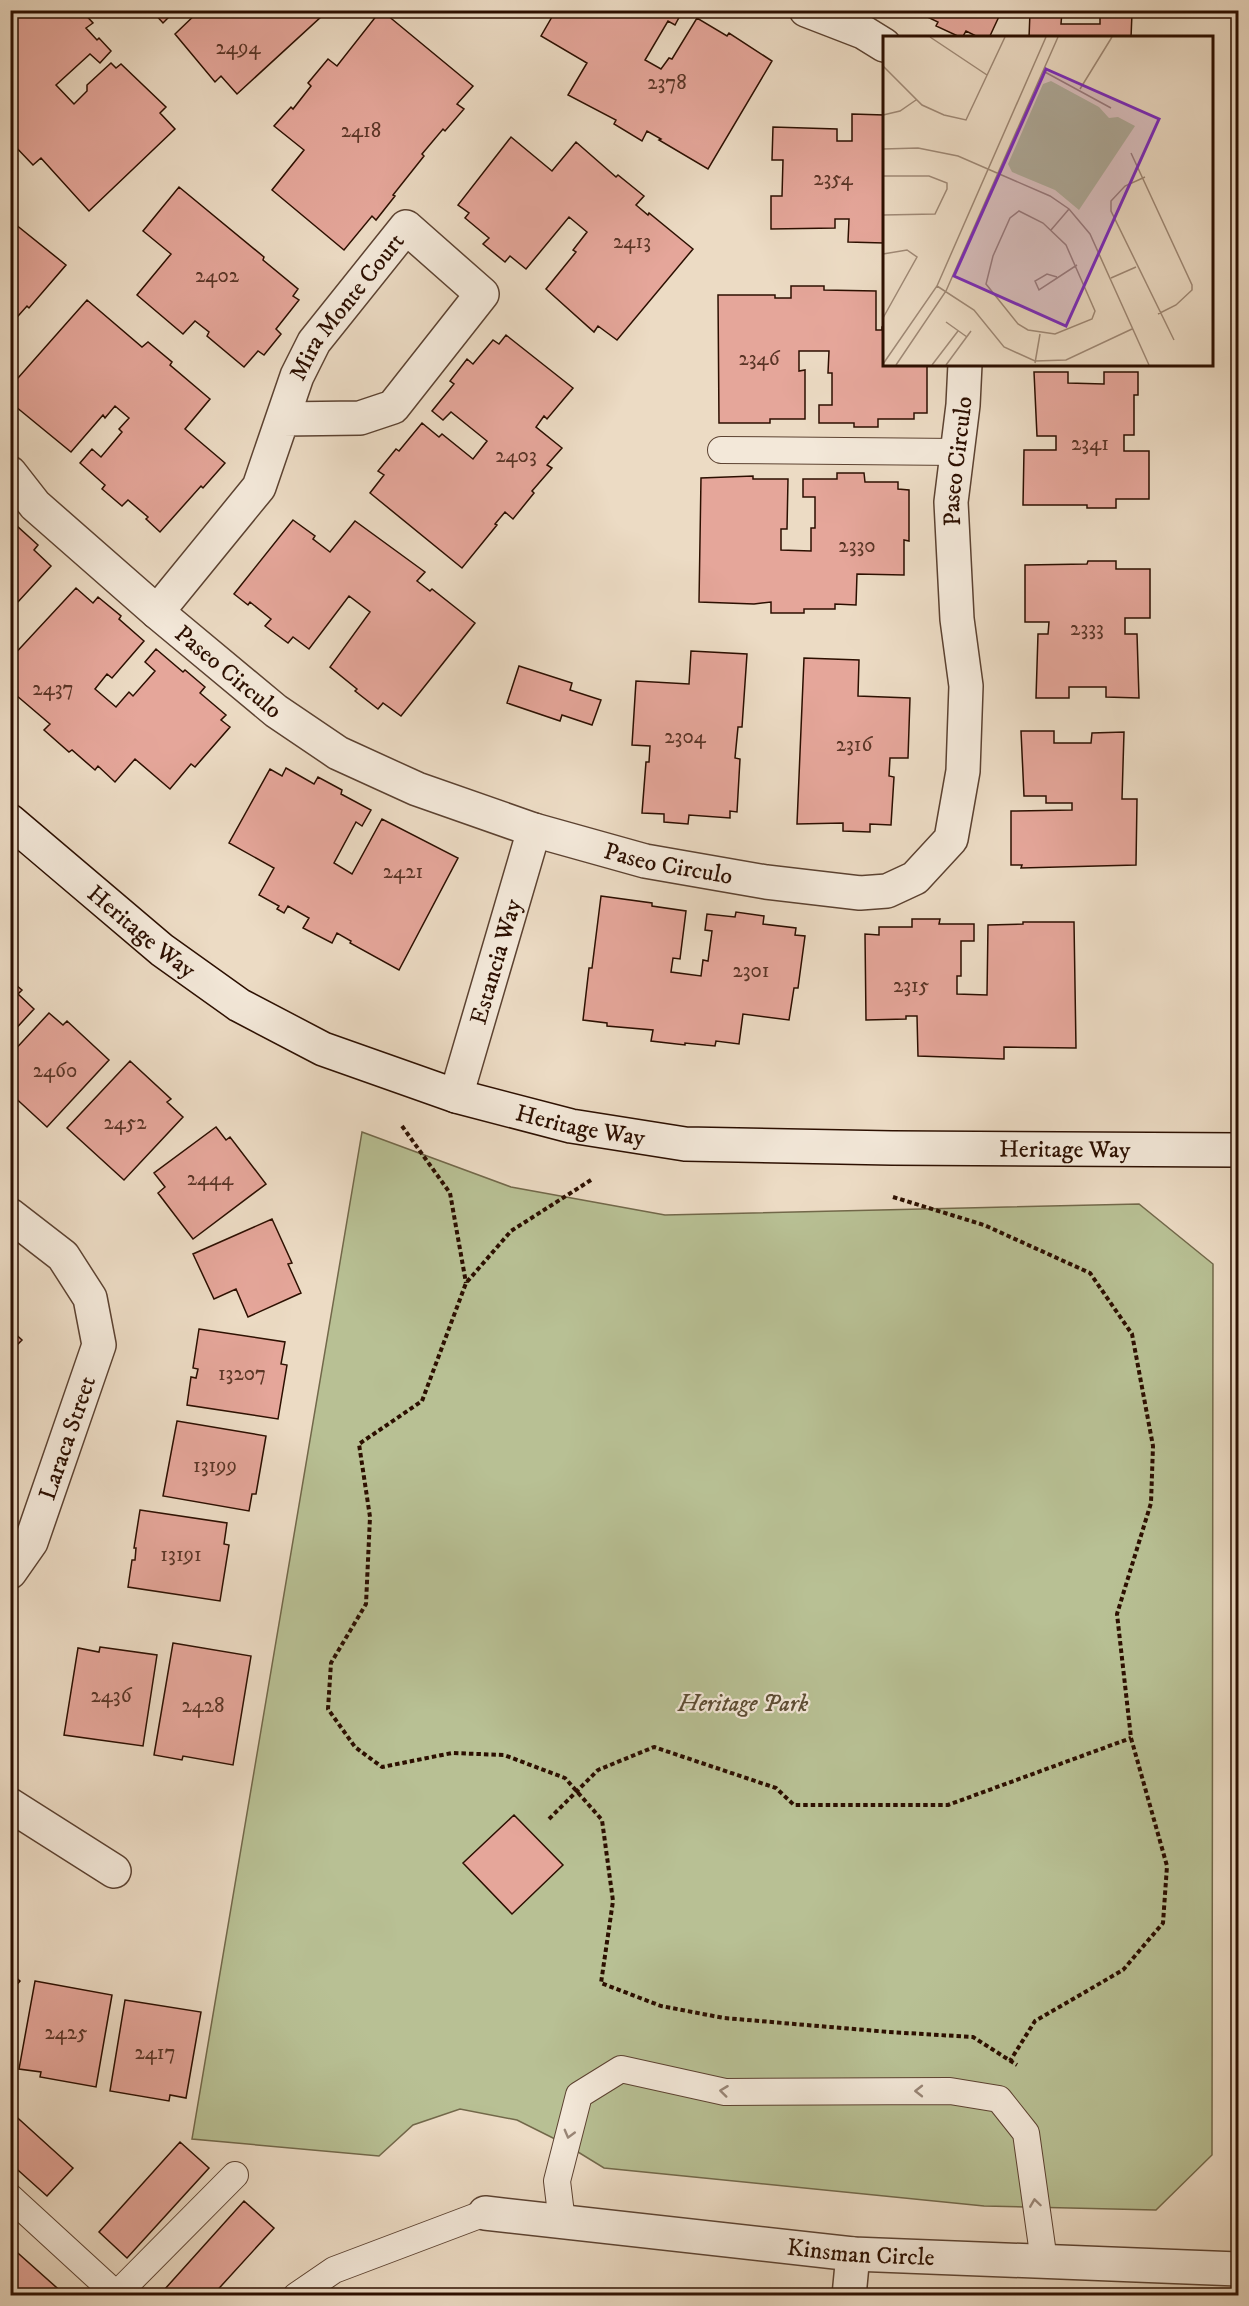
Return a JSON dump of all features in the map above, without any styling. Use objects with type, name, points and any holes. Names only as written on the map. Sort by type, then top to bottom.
[{"type":"street","points":[[806,10],[863,32],[883,44]]},
{"type":"street","name":"Mira Monte Court","points":[[157,612],[259,487],[297,376],[314,342],[406,227],[482,294],[393,407],[360,418],[283,419]]},
{"type":"street","name":"Paseo Circulo","points":[[10,473],[35,505],[157,612],[276,711],[338,753],[417,789],[534,830],[645,861],[766,882],[860,893],[887,891],[915,878],[951,839],[963,771],[966,686],[957,619],[951,502],[958,452],[965,366]]},
{"type":"street","name":"Heritage Way","points":[[10,821],[162,950],[239,1005],[323,1049],[456,1096],[571,1126],[685,1144],[1239,1150]]},
{"type":"street","name":"Estancia Way","points":[[456,1096],[534,830]]},
{"type":"street","name":"Laraca Street","points":[[10,1215],[63,1256],[90,1298],[99,1345],[31,1542],[10,1572]]},
{"type":"street","points":[[10,1805],[114,1871]]},
{"type":"street","name":"Kinsman Circle","points":[[484,2213],[853,2254],[1239,2269]]},
{"type":"street","points":[[849,2295],[853,2254]]},
{"type":"lane","points":[[721,450],[958,452]]},
{"type":"lane","points":[[562,2222],[557,2181],[579,2095],[621,2069],[725,2092],[950,2091],[999,2099],[1026,2133],[1044,2261]]},
{"type":"lane","points":[[10,2197],[118,2295],[235,2175]]},
{"type":"lane","points":[[296,2295],[334,2270],[484,2213]]},
{"type":"path","points":[[402,1126],[450,1193],[466,1283]]},
{"type":"path","points":[[591,1180],[511,1231],[466,1283],[422,1401],[359,1444],[370,1517],[366,1604],[332,1663],[328,1709],[355,1747],[382,1767],[452,1753],[504,1755],[565,1778],[602,1820],[614,1901],[601,1983],[661,2006],[724,2018],[973,2037],[1019,2067]]},
{"type":"path","points":[[892,1197],[984,1225],[1090,1274],[1131,1334],[1153,1446],[1151,1503],[1117,1614],[1131,1738],[1167,1866],[1163,1923],[1123,1970],[1035,2021],[1010,2061]]},
{"type":"path","points":[[549,1820],[598,1770],[654,1747],[776,1788],[794,1804],[948,1805],[1131,1738]]},
{"type":"green space","name":"Heritage Park","points":[[362,1132],[511,1187],[665,1215],[1139,1204],[1213,1264],[1212,2155],[1156,2210],[984,2206],[604,2168],[565,2144],[517,2120],[460,2109],[413,2125],[379,2156],[192,2139]]},
{"type":"building","points":[[10,10],[81,10],[93,23],[86,28],[111,51],[100,63],[90,54],[56,85],[74,104],[87,91],[87,85],[111,63],[116,68],[121,64],[166,107],[160,113],[175,129],[89,211],[41,158],[33,165],[11,142],[14,138],[10,135]]},
{"type":"building","points":[[155,10],[176,10],[163,23],[154,13]]},
{"type":"building","points":[[200,10],[320,10],[323,15],[237,94],[221,76],[215,82],[175,34]]},
{"type":"building","points":[[381,10],[473,86],[457,104],[464,109],[422,154],[424,156],[376,220],[372,216],[344,250],[272,190],[304,150],[274,126],[291,107],[293,109],[311,86],[308,83],[328,59],[337,66]]},
{"type":"building","points":[[556,10],[683,10],[675,25],[668,21],[645,60],[661,69],[669,58],[672,59],[697,18],[727,36],[729,33],[772,61],[708,169],[647,131],[642,141],[614,124],[616,120],[568,95],[587,63],[541,36]]},
{"type":"building","points":[[913,10],[1002,10],[990,36],[976,36],[966,31],[963,36],[958,36],[936,26],[938,22]]},
{"type":"building","points":[[1030,12],[1062,12],[1061,24],[1100,24],[1100,12],[1132,13],[1131,36],[1029,36]]},
{"type":"building","points":[[852,114],[883,115],[883,243],[848,242],[849,219],[835,219],[835,228],[771,229],[771,196],[782,196],[783,160],[772,160],[773,127],[837,129],[837,141],[852,141]]},
{"type":"building","points":[[511,137],[552,171],[576,142],[616,177],[618,175],[644,196],[636,205],[693,249],[617,340],[598,326],[594,332],[546,289],[576,252],[573,250],[587,232],[569,217],[526,269],[510,256],[505,262],[483,244],[489,238],[465,218],[469,213],[458,205]]},
{"type":"building","points":[[179,187],[264,257],[263,260],[298,289],[293,296],[299,300],[276,329],[281,334],[264,355],[258,351],[244,367],[207,336],[209,332],[195,321],[183,334],[137,295],[171,254],[143,231]]},
{"type":"building","points":[[10,205],[17,211],[10,218]]},
{"type":"building","points":[[10,220],[66,265],[29,308],[27,306],[10,325]]},
{"type":"building","points":[[791,286],[824,286],[824,290],[876,291],[876,330],[882,330],[883,327],[883,366],[927,366],[927,413],[914,413],[914,419],[878,419],[878,427],[854,427],[854,423],[819,423],[819,405],[832,405],[832,373],[828,373],[829,351],[799,351],[799,371],[805,370],[805,419],[770,419],[770,423],[719,423],[718,295],[775,295],[775,298],[791,298]]},
{"type":"building","points":[[87,300],[142,347],[148,342],[172,362],[170,365],[210,399],[185,429],[225,463],[160,532],[146,519],[148,517],[128,500],[122,506],[102,489],[105,485],[80,463],[92,449],[101,457],[122,432],[119,429],[129,418],[115,406],[105,418],[103,415],[71,452],[10,402],[10,387]]},
{"type":"building","points":[[506,335],[573,388],[547,419],[544,416],[536,427],[562,448],[547,465],[552,468],[532,491],[534,493],[513,519],[505,512],[462,568],[370,493],[384,475],[378,471],[396,449],[399,451],[422,423],[439,437],[442,434],[473,459],[487,441],[451,412],[443,420],[432,411],[454,384],[450,381],[467,359],[473,364],[493,340],[499,344]]},
{"type":"building","points":[[1034,372],[1068,372],[1068,383],[1104,384],[1104,372],[1138,372],[1138,395],[1134,395],[1134,435],[1124,435],[1124,451],[1149,451],[1149,499],[1116,499],[1116,508],[1087,508],[1087,505],[1023,505],[1024,450],[1056,450],[1056,436],[1037,436]]},
{"type":"building","points":[[837,473],[864,473],[865,482],[898,482],[898,489],[909,490],[909,541],[904,540],[904,575],[857,574],[856,605],[835,604],[835,609],[804,609],[804,613],[771,613],[771,602],[754,604],[699,602],[701,478],[753,476],[753,479],[788,479],[787,529],[781,529],[781,550],[811,551],[811,528],[815,528],[815,497],[803,497],[803,479],[837,479]]},
{"type":"building","points":[[293,520],[315,536],[313,539],[330,552],[355,521],[425,572],[417,581],[430,591],[432,589],[475,623],[401,716],[383,703],[378,709],[330,667],[370,612],[349,596],[309,649],[293,637],[288,643],[265,626],[271,619],[250,602],[248,605],[234,594]]},
{"type":"building","points":[[10,524],[18,527],[38,545],[34,550],[51,566],[17,603],[10,597]]},
{"type":"building","points":[[1088,561],[1116,561],[1116,569],[1150,569],[1150,618],[1125,618],[1125,634],[1137,634],[1139,698],[1106,697],[1106,687],[1069,687],[1069,698],[1036,698],[1038,634],[1048,634],[1049,622],[1025,622],[1025,565],[1087,564]]},
{"type":"building","points":[[76,588],[93,603],[98,597],[121,616],[119,619],[144,641],[112,678],[107,674],[95,689],[116,707],[129,692],[133,696],[155,671],[145,662],[156,649],[205,687],[200,693],[226,715],[221,720],[230,727],[195,767],[191,764],[170,789],[135,759],[115,782],[98,766],[95,770],[72,750],[69,752],[44,730],[50,724],[10,690],[10,659]]},
{"type":"building","points":[[691,651],[747,654],[742,727],[738,727],[735,758],[740,759],[737,812],[730,811],[730,818],[689,815],[688,824],[664,822],[664,814],[642,813],[646,762],[649,762],[650,746],[632,745],[636,681],[689,684]]},
{"type":"building","points":[[804,658],[859,660],[858,696],[910,698],[908,758],[890,758],[889,776],[894,777],[891,825],[870,824],[870,832],[843,831],[843,823],[797,824]]},
{"type":"building","points":[[519,666],[572,683],[570,690],[601,700],[592,725],[562,715],[560,721],[507,703]]},
{"type":"building","points":[[1021,731],[1054,731],[1054,743],[1091,743],[1092,733],[1124,732],[1122,799],[1137,799],[1136,865],[1021,868],[1022,865],[1011,865],[1011,811],[1072,810],[1072,803],[1046,803],[1046,796],[1024,796]]},
{"type":"building","points":[[286,768],[314,784],[318,777],[342,790],[341,794],[371,810],[362,826],[356,822],[334,863],[352,874],[382,819],[458,858],[399,970],[350,943],[351,941],[337,933],[332,943],[303,928],[309,918],[288,906],[284,913],[277,909],[279,906],[259,895],[274,868],[229,843],[270,769],[282,776]]},
{"type":"building","points":[[601,896],[652,903],[652,906],[686,911],[680,959],[673,958],[671,972],[701,976],[703,960],[708,961],[712,931],[705,930],[707,914],[735,917],[736,912],[764,916],[763,924],[796,928],[795,935],[805,936],[798,988],[794,988],[789,1020],[743,1014],[739,1044],[716,1041],[715,1046],[651,1041],[653,1030],[607,1026],[607,1023],[583,1020]]},
{"type":"building","points":[[912,919],[940,919],[939,924],[974,924],[974,941],[961,941],[961,976],[957,976],[957,994],[987,995],[988,925],[1074,922],[1076,1048],[1004,1047],[1004,1059],[918,1056],[917,1016],[906,1016],[906,1019],[866,1020],[865,934],[879,935],[879,927],[912,927]]},
{"type":"building","points":[[10,980],[22,990],[18,994],[34,1009],[10,1035]]},
{"type":"building","points":[[49,1013],[63,1025],[67,1021],[109,1060],[47,1127],[10,1093],[10,1055]]},
{"type":"building","points":[[130,1061],[171,1099],[167,1102],[183,1117],[124,1180],[67,1128]]},
{"type":"building","points":[[216,1127],[226,1140],[230,1137],[266,1184],[193,1239],[158,1193],[165,1187],[154,1173]]},
{"type":"building","points":[[272,1219],[292,1263],[288,1264],[301,1293],[248,1317],[236,1289],[214,1299],[193,1254]]},
{"type":"building","points":[[10,1329],[22,1340],[10,1352]]},
{"type":"building","points":[[199,1329],[285,1342],[281,1364],[287,1365],[278,1419],[187,1405],[191,1377],[196,1378],[198,1369],[193,1368]]},
{"type":"building","points":[[177,1421],[266,1436],[256,1494],[252,1494],[249,1511],[163,1496]]},
{"type":"building","points":[[140,1510],[227,1523],[224,1544],[229,1545],[220,1601],[128,1587],[132,1560],[135,1560],[136,1548],[134,1548]]},
{"type":"building","points":[[173,1643],[251,1656],[233,1765],[183,1756],[182,1760],[154,1755]]},
{"type":"building","points":[[100,1647],[157,1655],[143,1746],[64,1735],[78,1648],[99,1652]]},
{"type":"building","points":[[514,1815],[563,1865],[512,1914],[463,1863]]},
{"type":"building","points":[[10,1972],[20,1981],[10,1992]]},
{"type":"building","points":[[35,1981],[112,1995],[96,2087],[40,2077],[41,2072],[19,2069]]},
{"type":"building","points":[[125,2000],[201,2012],[186,2098],[170,2095],[169,2101],[110,2091]]},
{"type":"building","points":[[10,2111],[73,2168],[47,2196],[10,2163]]},
{"type":"building","points":[[180,2142],[209,2168],[127,2258],[99,2232]]},
{"type":"building","points":[[244,2201],[274,2228],[212,2296],[170,2296],[164,2290]]},
{"type":"building","points":[[10,2246],[65,2295],[10,2296]]}]
